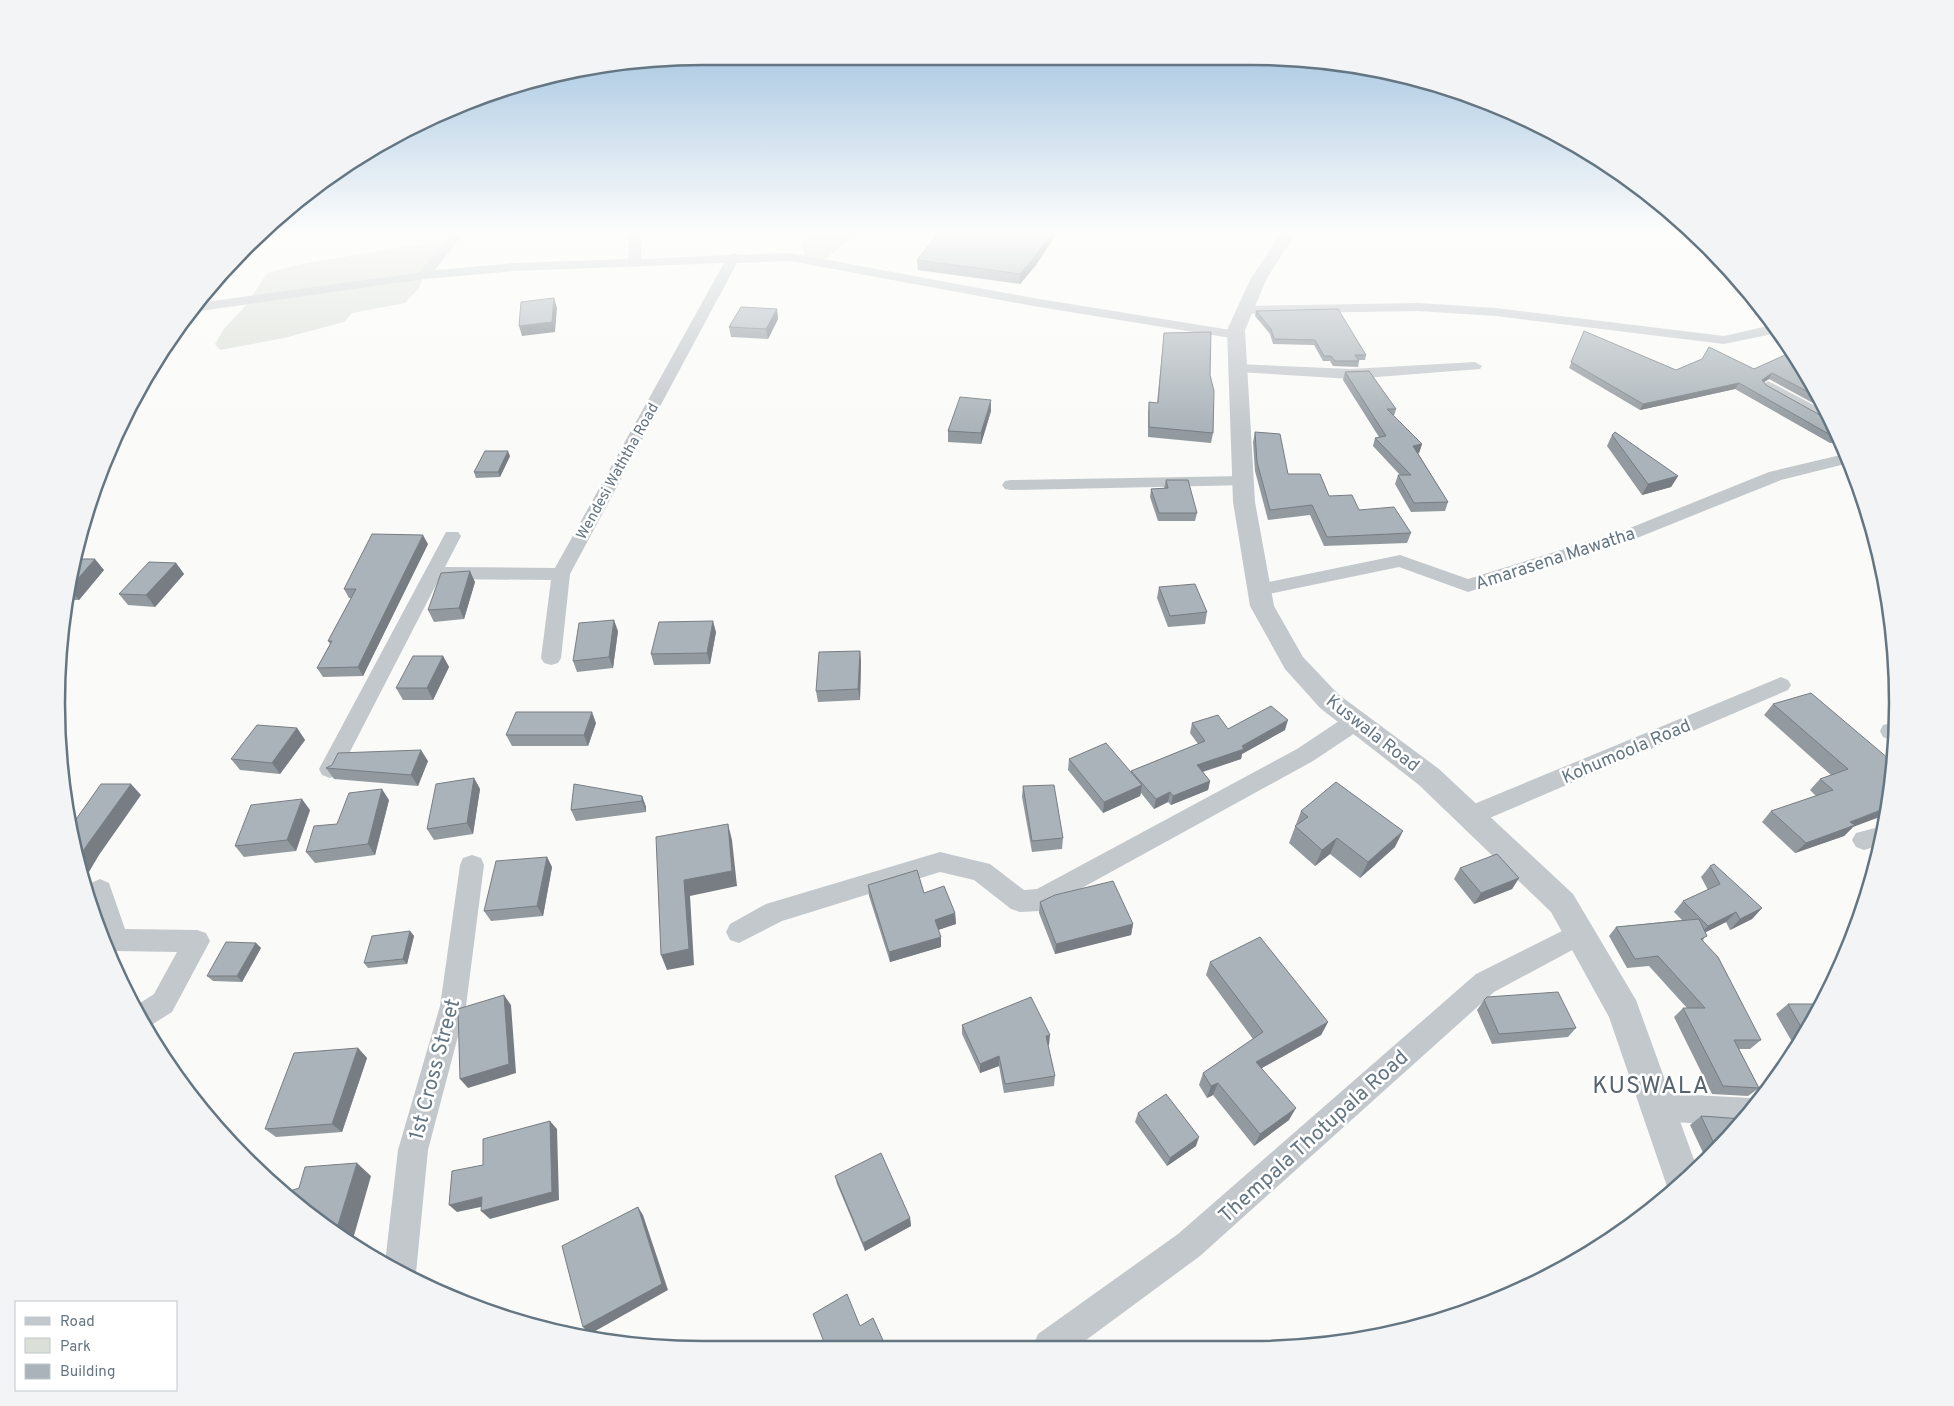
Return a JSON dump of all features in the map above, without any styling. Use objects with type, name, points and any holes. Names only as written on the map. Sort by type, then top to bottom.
[{"type":"street","points":[[203,307],[259,299]]},
{"type":"street","name":"Wendesi Waththa Road","points":[[561,574],[711,299]]},
{"type":"street","points":[[1016,299],[1237,335]]},
{"type":"street","name":"Kuswala Road","points":[[1250,299],[1236,330],[1244,502],[1262,606],[1294,663],[1329,701],[1429,778],[1562,903],[1624,1011],[1681,1174]]},
{"type":"street","points":[[1245,310],[1418,307],[1496,312],[1724,340],[1768,331]]},
{"type":"street","points":[[1238,368],[1351,374],[1475,366]]},
{"type":"street","points":[[1768,386],[1820,414]]},
{"type":"street","name":"Amarasena Mawatha","points":[[1259,590],[1400,561],[1468,586],[1631,534],[1775,476],[1841,461]]},
{"type":"street","points":[[1011,485],[1243,481]]},
{"type":"street","points":[[330,769],[407,618],[434,573],[452,536]]},
{"type":"street","points":[[434,573],[561,574],[551,658]]},
{"type":"street","name":"Kohumoola Road","points":[[1470,816],[1781,685]]},
{"type":"street","points":[[739,932],[774,912],[940,862],[982,871],[1020,902],[1040,900],[1305,755],[1356,721]]},
{"type":"street","name":"1st Cross Street","points":[[401,1265],[413,1150],[453,1006],[472,865]]},
{"type":"street","points":[[100,890],[116,940],[198,941],[163,1002],[146,1014]]},
{"type":"street","name":"Thempala Thotupala Road","points":[[1057,1341],[1189,1245],[1485,982],[1580,933]]},
{"type":"street","points":[[1658,1108],[1741,1112]]},
{"type":"green space","points":[[267,299],[409,299],[405,303],[352,313],[344,322],[284,338],[220,350],[215,344],[224,329],[250,301]]},
{"type":"building","points":[[554,299],[552,322],[519,326],[521,302]]},
{"type":"building","points":[[741,307],[777,309],[766,329],[729,327]]},
{"type":"building","points":[[1338,309],[1366,355],[1355,355],[1359,361],[1335,361],[1331,356],[1324,356],[1315,340],[1274,339],[1271,329],[1256,311]]},
{"type":"building","points":[[1584,331],[1676,370],[1702,359],[1709,347],[1754,369],[1785,355],[1808,392],[1772,373],[1762,380],[1766,385],[1820,415],[1829,434],[1739,383],[1643,404],[1571,362]]},
{"type":"building","points":[[1211,332],[1210,375],[1214,391],[1213,433],[1149,427],[1149,402],[1158,403],[1164,333]]},
{"type":"building","points":[[1369,371],[1396,409],[1387,409],[1422,444],[1413,446],[1448,502],[1414,503],[1398,475],[1411,475],[1375,438],[1386,436],[1345,372]]},
{"type":"building","points":[[960,397],[991,400],[981,433],[948,431]]},
{"type":"building","points":[[1255,432],[1280,434],[1288,474],[1320,474],[1329,496],[1352,495],[1359,510],[1394,507],[1411,533],[1327,537],[1312,505],[1270,510],[1257,462]]},
{"type":"building","points":[[1615,432],[1678,476],[1648,484],[1612,435]]},
{"type":"building","points":[[485,451],[508,451],[498,472],[474,472]]},
{"type":"building","points":[[1166,480],[1188,480],[1197,513],[1159,513],[1151,489],[1168,488]]},
{"type":"building","points":[[372,534],[423,535],[358,667],[317,668],[332,641],[328,641],[356,589],[344,589]]},
{"type":"building","points":[[82,559],[95,559],[77,580]]},
{"type":"building","points":[[149,562],[176,563],[146,595],[119,594]]},
{"type":"building","points":[[470,571],[459,608],[428,610],[441,573]]},
{"type":"building","points":[[1195,584],[1207,612],[1170,616],[1159,587]]},
{"type":"building","points":[[614,620],[609,657],[573,661],[579,623]]},
{"type":"building","points":[[713,621],[707,653],[651,654],[659,622]]},
{"type":"building","points":[[860,651],[858,689],[816,691],[819,652]]},
{"type":"building","points":[[413,656],[443,656],[427,688],[396,688]]},
{"type":"building","points":[[1811,693],[1887,757],[1880,810],[1850,822],[1855,825],[1806,843],[1771,811],[1833,790],[1820,779],[1848,769],[1773,704]]},
{"type":"building","points":[[1271,706],[1288,720],[1242,746],[1244,749],[1197,765],[1210,781],[1173,796],[1170,792],[1156,799],[1131,771],[1205,741],[1192,723],[1218,715],[1228,729]]},
{"type":"building","points":[[516,712],[592,712],[584,735],[506,735]]},
{"type":"building","points":[[257,725],[297,728],[272,763],[231,759]]},
{"type":"building","points":[[1106,743],[1142,785],[1104,802],[1069,759]]},
{"type":"building","points":[[421,750],[411,775],[326,768],[332,765],[338,753]]},
{"type":"building","points":[[474,778],[467,823],[427,829],[436,784]]},
{"type":"building","points":[[1336,782],[1403,831],[1368,862],[1337,838],[1322,850],[1295,826],[1308,817],[1301,811]]},
{"type":"building","points":[[101,784],[131,784],[83,851],[76,820]]},
{"type":"building","points":[[574,784],[642,796],[642,801],[571,810]]},
{"type":"building","points":[[1054,785],[1063,838],[1032,841],[1023,786]]},
{"type":"building","points":[[382,789],[368,844],[306,852],[314,826],[337,824],[349,793]]},
{"type":"building","points":[[302,799],[287,840],[235,846],[251,805]]},
{"type":"building","points":[[728,824],[732,871],[684,880],[689,949],[661,955],[656,837]]},
{"type":"building","points":[[1497,854],[1519,878],[1481,893],[1460,868]]},
{"type":"building","points":[[547,857],[537,906],[484,911],[496,861]]},
{"type":"building","points":[[1714,864],[1762,908],[1740,919],[1736,912],[1708,926],[1683,901],[1720,884],[1710,866]]},
{"type":"building","points":[[917,870],[924,893],[944,886],[955,913],[935,920],[941,937],[889,952],[868,885]]},
{"type":"building","points":[[1113,881],[1133,924],[1056,944],[1040,902],[1055,895]]},
{"type":"building","points":[[1699,919],[1707,936],[1701,939],[1718,957],[1761,1040],[1734,1040],[1759,1088],[1723,1086],[1683,1008],[1705,1008],[1658,956],[1635,959],[1616,927]]},
{"type":"building","points":[[410,931],[403,959],[364,963],[372,936]]},
{"type":"building","points":[[1260,937],[1328,1022],[1256,1062],[1296,1108],[1260,1134],[1218,1083],[1211,1086],[1203,1073],[1263,1032],[1210,962]]},
{"type":"building","points":[[226,942],[256,943],[237,976],[207,976]]},
{"type":"building","points":[[1558,992],[1576,1028],[1499,1034],[1484,1000],[1487,997]]},
{"type":"building","points":[[504,995],[509,1064],[460,1079],[458,1009]]},
{"type":"building","points":[[1031,997],[1050,1035],[1046,1036],[1055,1076],[1005,1084],[999,1056],[980,1064],[962,1025]]},
{"type":"building","points":[[1788,1004],[1813,1004],[1801,1027]]},
{"type":"building","points":[[358,1048],[332,1124],[265,1129],[294,1053]]},
{"type":"building","points":[[1166,1094],[1199,1137],[1170,1158],[1138,1113]]},
{"type":"building","points":[[1701,1116],[1735,1118],[1731,1124],[1713,1142]]},
{"type":"building","points":[[550,1121],[552,1192],[481,1211],[482,1197],[449,1205],[452,1171],[483,1165],[483,1139]]},
{"type":"building","points":[[881,1153],[910,1218],[863,1243],[835,1176]]},
{"type":"building","points":[[357,1163],[338,1225],[292,1190],[299,1188],[305,1167]]},
{"type":"building","points":[[638,1207],[662,1284],[583,1327],[562,1246]]},
{"type":"building","points":[[847,1294],[860,1326],[873,1318],[883,1341],[824,1341],[813,1314]]},
{"type":"district","name":"KUSWALA","points":[[1651,1085]]}]
